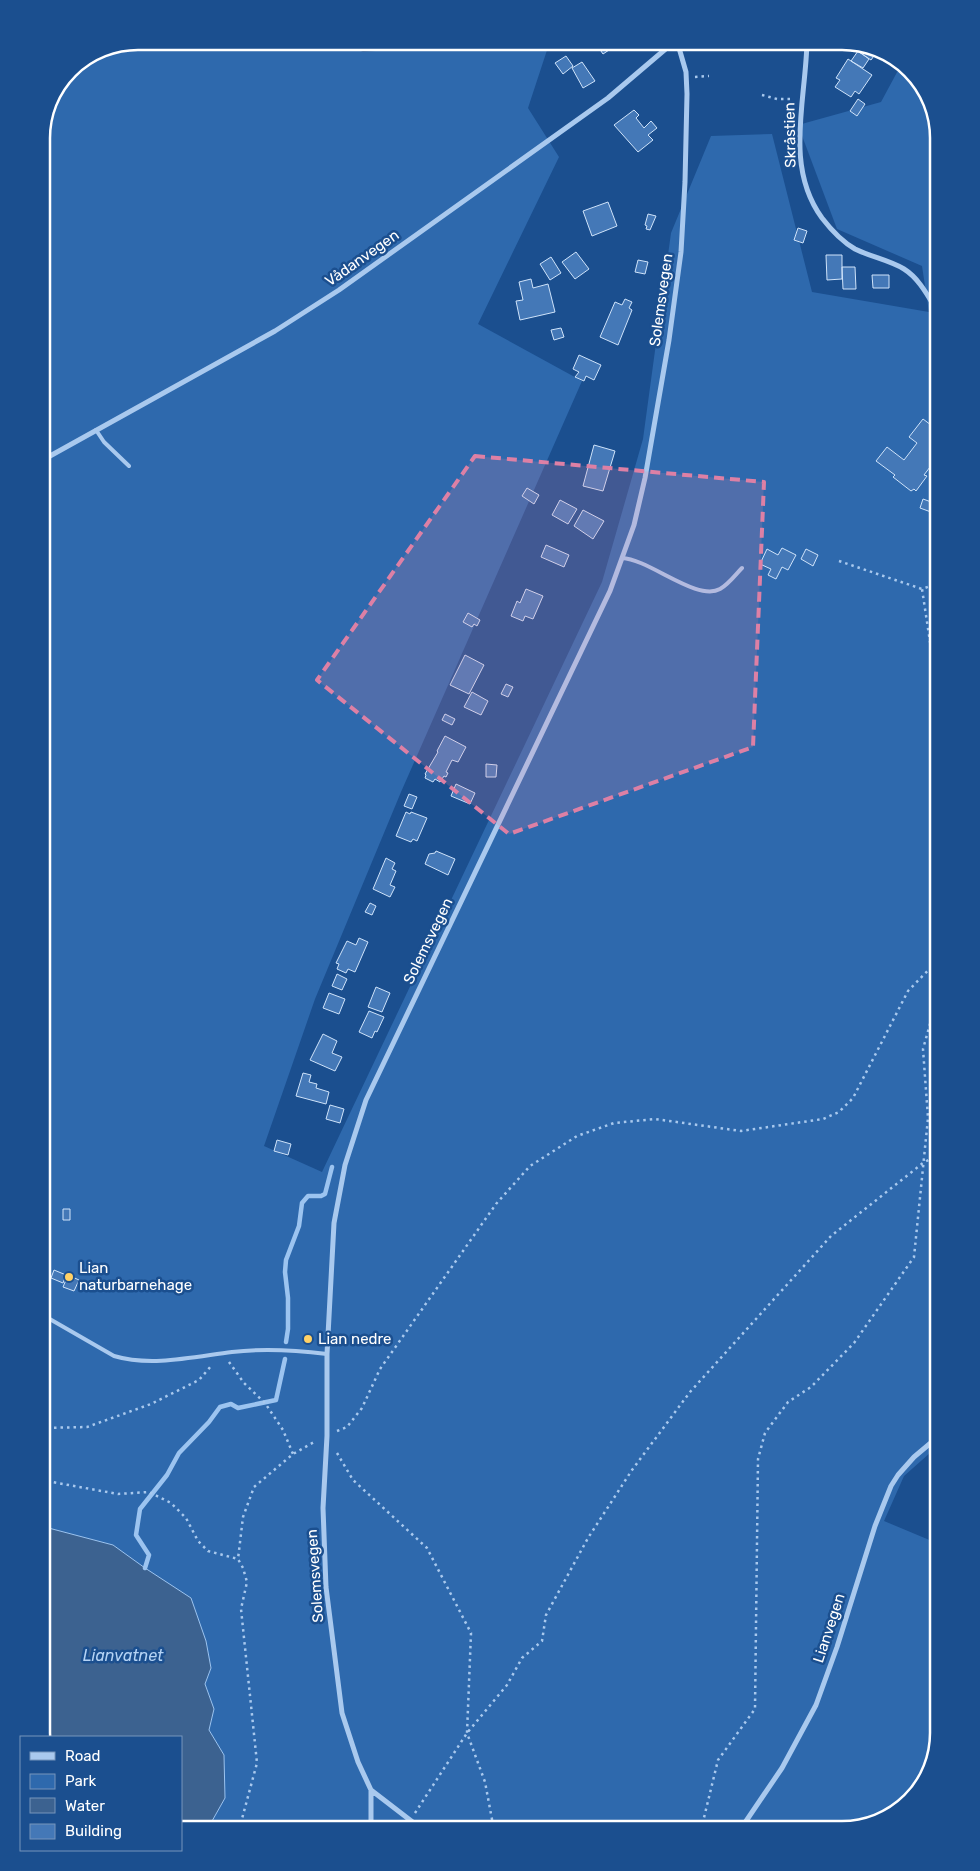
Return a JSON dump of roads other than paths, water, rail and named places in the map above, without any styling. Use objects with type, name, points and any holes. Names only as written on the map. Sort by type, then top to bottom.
[{"type":"street","name":"Vådanvegen","points":[[50,456],[275,331],[339,290],[608,98],[665,50]]},
{"type":"street","name":"Solemsvegen","points":[[371,1821],[371,1790],[358,1762],[342,1713],[326,1587],[323,1508],[327,1436],[327,1354],[334,1223],[345,1165],[366,1100],[587,641],[610,591],[634,525],[654,435],[681,252],[687,94],[686,72],[679,50]]},
{"type":"street","name":"Skråstien","points":[[806,50],[799,141],[802,169],[809,196],[831,230],[844,242],[868,255],[906,270],[918,282],[930,300]]},
{"type":"street","name":"Lianvegen","points":[[746,1821],[782,1768],[816,1705],[837,1647],[875,1526],[891,1486],[914,1457],[930,1444]]},
{"type":"street","name":"Solemsvegen","points":[[371,1790],[412,1821]]},
{"type":"lane","points":[[96,430],[104,442],[129,466]]},
{"type":"lane","points":[[622,558],[630,558],[685,584],[708,592],[718,590],[727,584],[742,568]]},
{"type":"lane","points":[[50,1319],[114,1356],[126,1360],[198,1358],[273,1349],[327,1354]]},
{"type":"water","name":"Lianvatnet","points":[[50,1528],[113,1545],[191,1598],[206,1641],[211,1668],[205,1684],[214,1709],[209,1730],[224,1755],[225,1798],[212,1821],[182,1821],[182,1736],[50,1736]]},
{"type":"waterway","points":[[286,1342],[288,1329],[286,1260],[299,1226],[302,1203],[308,1196],[321,1196],[325,1194],[332,1167]]},
{"type":"waterway","points":[[145,1568],[149,1555],[136,1535],[140,1509],[167,1475],[179,1453],[209,1422],[220,1407],[231,1404],[238,1408],[276,1400],[285,1359]]},
{"type":"place","name":"Lian naturbarnehage","points":[[69,1277]]},
{"type":"place","name":"Lian nedre","points":[[308,1339]]}]
